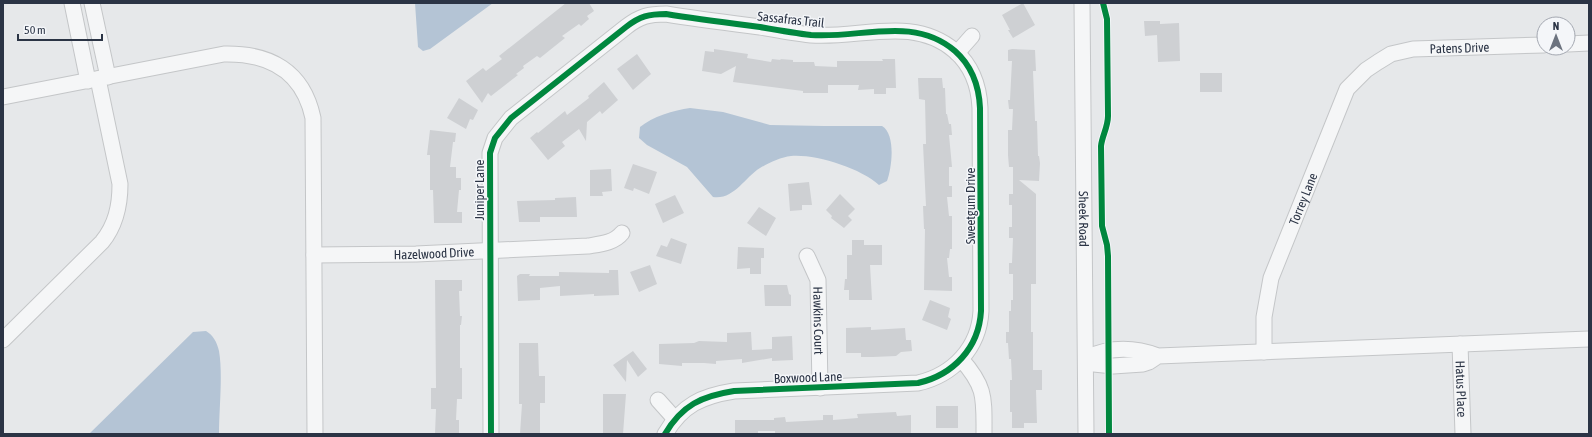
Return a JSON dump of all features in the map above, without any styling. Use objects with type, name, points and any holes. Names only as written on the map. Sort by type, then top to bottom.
[{"type":"street","points":[[3,340],[102,242],[115,220],[120,198],[120,184],[98,79],[72,3]]},
{"type":"street","points":[[92,3],[98,79]]},
{"type":"street","name":"Sheek Road","points":[[1082,3],[1086,434]]},
{"type":"street","name":"Sassafras Trail","points":[[641,10],[658,8],[812,35],[896,31],[915,32],[940,40],[957,53]]},
{"type":"street","name":"Juniper Lane","points":[[491,434],[490,153],[495,138],[511,118],[626,27],[641,10]]},
{"type":"street","points":[[957,53],[972,36]]},
{"type":"street","points":[[1576,44],[1589,43]]},
{"type":"street","name":"Patens Drive","points":[[1378,62],[1392,54],[1413,49],[1536,45]]},
{"type":"street","name":"Sweetgum Drive","points":[[957,53],[970,69],[974,78],[978,88],[980,108],[980,322],[975,339],[961,359]]},
{"type":"street","points":[[3,97],[224,54],[238,54],[267,59],[288,71],[302,88],[308,99],[313,118],[315,434]]},
{"type":"street","name":"Torrey Lane","points":[[1264,352],[1264,317],[1271,278],[1347,89],[1366,70],[1378,62]]},
{"type":"street","name":"Hazelwood Drive","points":[[314,255],[416,254],[601,244],[618,238],[622,233]]},
{"type":"street","name":"Hawkins Court","points":[[807,256],[818,280],[820,388]]},
{"type":"street","points":[[1086,358],[1094,364],[1113,366],[1143,364],[1158,356],[1589,339]]},
{"type":"street","name":"Hatus Place","points":[[1460,344],[1463,434]]},
{"type":"street","points":[[961,359],[975,375],[981,388],[984,405],[984,434]]},
{"type":"street","name":"Boxwood Lane","points":[[665,434],[681,412],[706,397],[725,392],[918,383],[947,371],[961,359]]},
{"type":"street","points":[[658,400],[675,419]]},
{"type":"water","points":[[415,3],[493,3],[430,49],[423,51],[418,47]]},
{"type":"water","points":[[690,108],[723,112],[770,125],[882,126],[889,136],[892,152],[887,181],[879,185],[861,173],[837,163],[813,157],[791,156],[771,162],[760,168],[733,192],[720,197],[713,197],[687,167],[647,145],[639,138],[640,127],[645,123],[664,114]]},
{"type":"water","points":[[206,331],[214,339],[219,351],[221,381],[219,434],[89,434],[193,332]]},
{"type":"building","points":[[566,3],[589,3],[594,11],[587,16],[589,19],[581,26],[579,24],[562,36],[565,38],[540,58],[537,56],[523,66],[524,68],[516,74],[518,75],[491,96],[488,93],[482,103],[466,81],[483,68],[486,71],[502,59],[499,56]]},
{"type":"building","points":[[1023,3],[1035,25],[1013,38],[1002,15]]},
{"type":"building","points":[[1144,21],[1160,21],[1160,24],[1179,23],[1180,61],[1158,62],[1157,35],[1145,36]]},
{"type":"building","points":[[714,49],[748,54],[747,58],[771,62],[772,59],[781,60],[780,59],[793,60],[793,62],[814,62],[815,66],[837,67],[837,61],[883,61],[882,59],[895,59],[896,88],[886,88],[886,94],[874,94],[874,89],[858,90],[859,85],[828,85],[828,93],[803,93],[803,91],[733,82],[736,66],[721,74],[702,71],[705,51],[714,52]]},
{"type":"building","points":[[1008,50],[1035,50],[1036,71],[1033,71],[1035,121],[1037,121],[1038,156],[1040,163],[1039,181],[1019,180],[1036,194],[1036,284],[1031,284],[1031,332],[1033,332],[1033,370],[1042,370],[1042,390],[1036,390],[1037,423],[1024,423],[1024,428],[1012,428],[1012,412],[1010,412],[1010,380],[1012,380],[1011,359],[1009,359],[1008,343],[1006,343],[1006,332],[1009,332],[1009,311],[1011,311],[1011,300],[1013,300],[1013,274],[1009,274],[1009,263],[1012,263],[1013,238],[1009,238],[1009,227],[1012,227],[1012,205],[1009,205],[1009,194],[1013,194],[1013,167],[1009,167],[1008,155],[1008,130],[1012,130],[1013,109],[1009,109],[1008,100],[1010,100],[1012,61],[1008,61]]},
{"type":"building","points":[[637,54],[651,74],[633,90],[617,69]]},
{"type":"building","points":[[1200,73],[1222,73],[1222,92],[1200,92]]},
{"type":"building","points":[[918,78],[942,78],[943,88],[945,88],[946,114],[949,124],[951,124],[952,135],[949,135],[952,167],[949,167],[949,186],[952,186],[952,197],[947,197],[949,216],[952,216],[952,249],[950,249],[949,258],[947,258],[949,277],[952,277],[952,291],[924,290],[925,229],[923,206],[926,206],[923,144],[926,144],[925,100],[919,99]]},
{"type":"building","points":[[604,82],[618,100],[602,114],[600,111],[587,122],[586,141],[579,129],[562,142],[565,146],[548,160],[530,138],[565,111],[567,115],[589,98],[588,96]]},
{"type":"building","points":[[459,98],[478,110],[473,120],[470,119],[466,129],[447,118]]},
{"type":"building","points":[[430,130],[456,133],[455,142],[453,142],[450,167],[456,167],[456,178],[461,178],[461,190],[459,190],[457,212],[462,212],[462,223],[434,223],[433,190],[430,190],[430,155],[427,155]]},
{"type":"building","points":[[633,164],[657,172],[649,194],[634,188],[633,191],[624,188]]},
{"type":"building","points":[[611,169],[612,191],[602,192],[603,196],[590,196],[590,170]]},
{"type":"building","points":[[809,182],[812,205],[802,205],[802,210],[790,211],[788,184]]},
{"type":"building","points":[[840,194],[855,209],[848,216],[852,220],[844,228],[831,218],[832,216],[826,210]]},
{"type":"building","points":[[675,195],[684,213],[663,223],[655,204]]},
{"type":"building","points":[[576,197],[577,217],[540,217],[540,222],[519,222],[517,201],[555,200],[555,198]]},
{"type":"building","points":[[759,207],[776,218],[766,236],[747,223]]},
{"type":"building","points":[[671,238],[687,244],[681,264],[656,256],[661,245],[667,247]]},
{"type":"building","points":[[852,240],[864,240],[864,245],[882,245],[882,265],[870,265],[872,300],[849,300],[849,290],[844,290],[845,279],[847,279],[847,255],[852,255]]},
{"type":"building","points":[[738,247],[764,248],[764,258],[761,258],[761,274],[750,274],[750,268],[737,269]]},
{"type":"building","points":[[650,265],[657,284],[639,292],[630,272]]},
{"type":"building","points":[[609,270],[618,270],[619,295],[594,296],[594,294],[560,296],[560,286],[540,288],[540,300],[518,301],[517,276],[520,274],[530,274],[529,276],[559,276],[559,272],[609,273]]},
{"type":"building","points":[[435,280],[462,280],[462,291],[459,291],[460,316],[462,316],[460,325],[460,368],[462,368],[462,399],[457,399],[456,420],[459,420],[459,434],[435,434],[436,409],[431,409],[431,388],[436,388]]},
{"type":"building","points":[[764,285],[787,285],[789,294],[791,295],[791,306],[765,306]]},
{"type":"building","points":[[930,300],[950,308],[948,317],[951,319],[947,330],[922,320]]},
{"type":"building","points":[[871,327],[871,330],[905,328],[906,340],[911,340],[912,351],[901,352],[896,356],[873,357],[861,357],[861,353],[846,353],[846,328]]},
{"type":"building","points":[[751,332],[752,350],[772,349],[772,337],[792,336],[793,360],[772,361],[772,358],[742,363],[742,359],[716,361],[716,364],[682,363],[682,366],[659,364],[659,344],[694,343],[699,341],[727,342],[727,333]]},
{"type":"building","points":[[519,343],[538,343],[539,376],[545,376],[545,403],[540,403],[540,434],[520,434],[522,404],[519,404]]},
{"type":"building","points":[[633,351],[647,369],[638,377],[627,360],[626,382],[613,365]]},
{"type":"building","points":[[603,394],[626,394],[623,434],[603,434]]},
{"type":"building","points":[[936,406],[958,406],[958,428],[936,428]]},
{"type":"building","points":[[896,412],[897,416],[911,415],[911,434],[775,434],[775,431],[758,431],[758,434],[735,434],[735,420],[774,420],[774,418],[785,417],[786,422],[823,420],[823,415],[833,415],[833,420],[858,418],[857,414]]},
{"type":"cycle path","points":[[1103,3],[1107,19],[1108,116],[1101,146],[1102,226],[1108,256],[1109,434]]},
{"type":"cycle path","points":[[491,434],[490,153],[495,138],[511,118],[626,27],[640,18],[655,14],[666,14],[811,35],[904,31],[922,34],[939,40],[955,51],[966,63],[974,77],[980,108],[981,311],[975,337],[962,358],[942,374],[918,383],[734,391],[723,393],[703,399],[686,409],[678,416],[665,434]]}]
